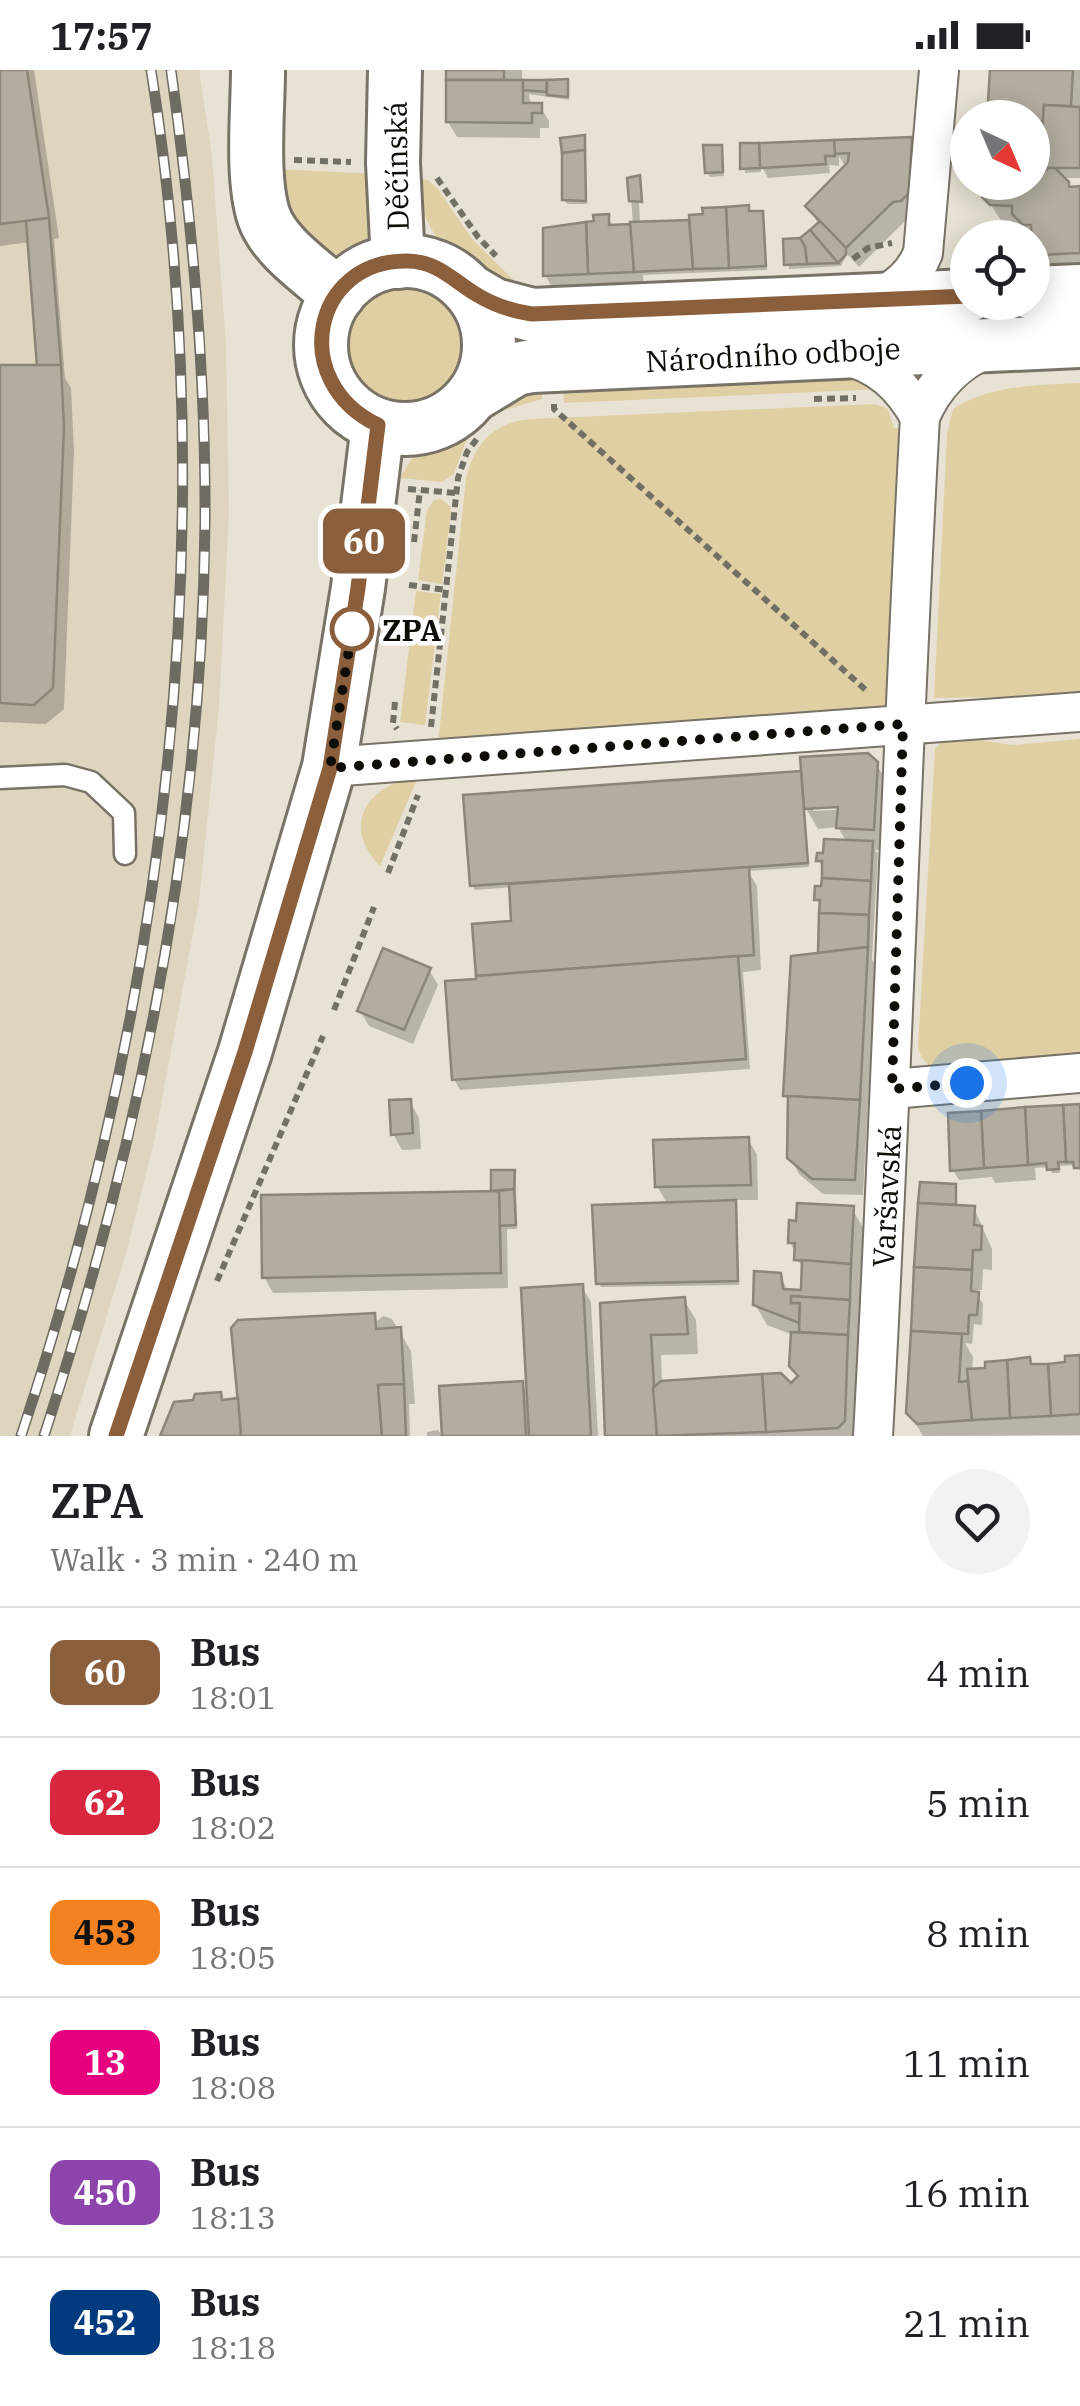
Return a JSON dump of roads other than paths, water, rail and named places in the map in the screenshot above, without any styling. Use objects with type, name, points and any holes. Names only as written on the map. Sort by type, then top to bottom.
[{"type":"main road","points":[[258,70],[258,158],[264,218],[280,241],[338,295],[324,322],[320,343],[322,364],[342,402],[358,416],[378,425],[409,429],[440,422],[458,411],[483,409],[489,356],[483,312],[488,278]]},
{"type":"main road","name":"Děčínská","points":[[396,70],[393,163],[398,262]]},
{"type":"main road","name":"Děčínská","points":[[338,295],[363,272],[398,262],[432,265],[453,275],[488,278]]},
{"type":"main road","name":"Národního odboje","points":[[488,278],[494,304],[532,314],[950,297]]},
{"type":"main road","points":[[1050,292],[1080,291]]},
{"type":"main road","name":"Národního odboje","points":[[483,409],[516,369],[532,366],[810,376],[1006,343],[1080,341]]},
{"type":"main road","points":[[116,1436],[245,1052],[330,768],[378,425]]},
{"type":"street","points":[[878,300],[904,283],[923,253],[939,70]]},
{"type":"street","name":"Varšavská","points":[[873,1436],[892,1089],[903,724],[920,416],[926,401],[947,374],[974,354],[1006,343]]},
{"type":"street","points":[[810,376],[852,357],[898,384],[920,416]]},
{"type":"street","points":[[330,768],[1080,712]]},
{"type":"street","points":[[892,1089],[1080,1073]]},
{"type":"lane","points":[[0,778],[65,775],[91,782],[124,813],[125,854]]},
{"type":"railway","points":[[21,1436],[71,1271],[113,1103],[145,932],[168,761],[180,588],[182,414],[172,242],[151,70]]},
{"type":"railway","points":[[44,1436],[109,1213],[136,1099],[178,871],[192,755],[205,523],[203,409],[191,239],[171,70]]},
{"type":"place","name":"ZPA","points":[[352,629]]}]
